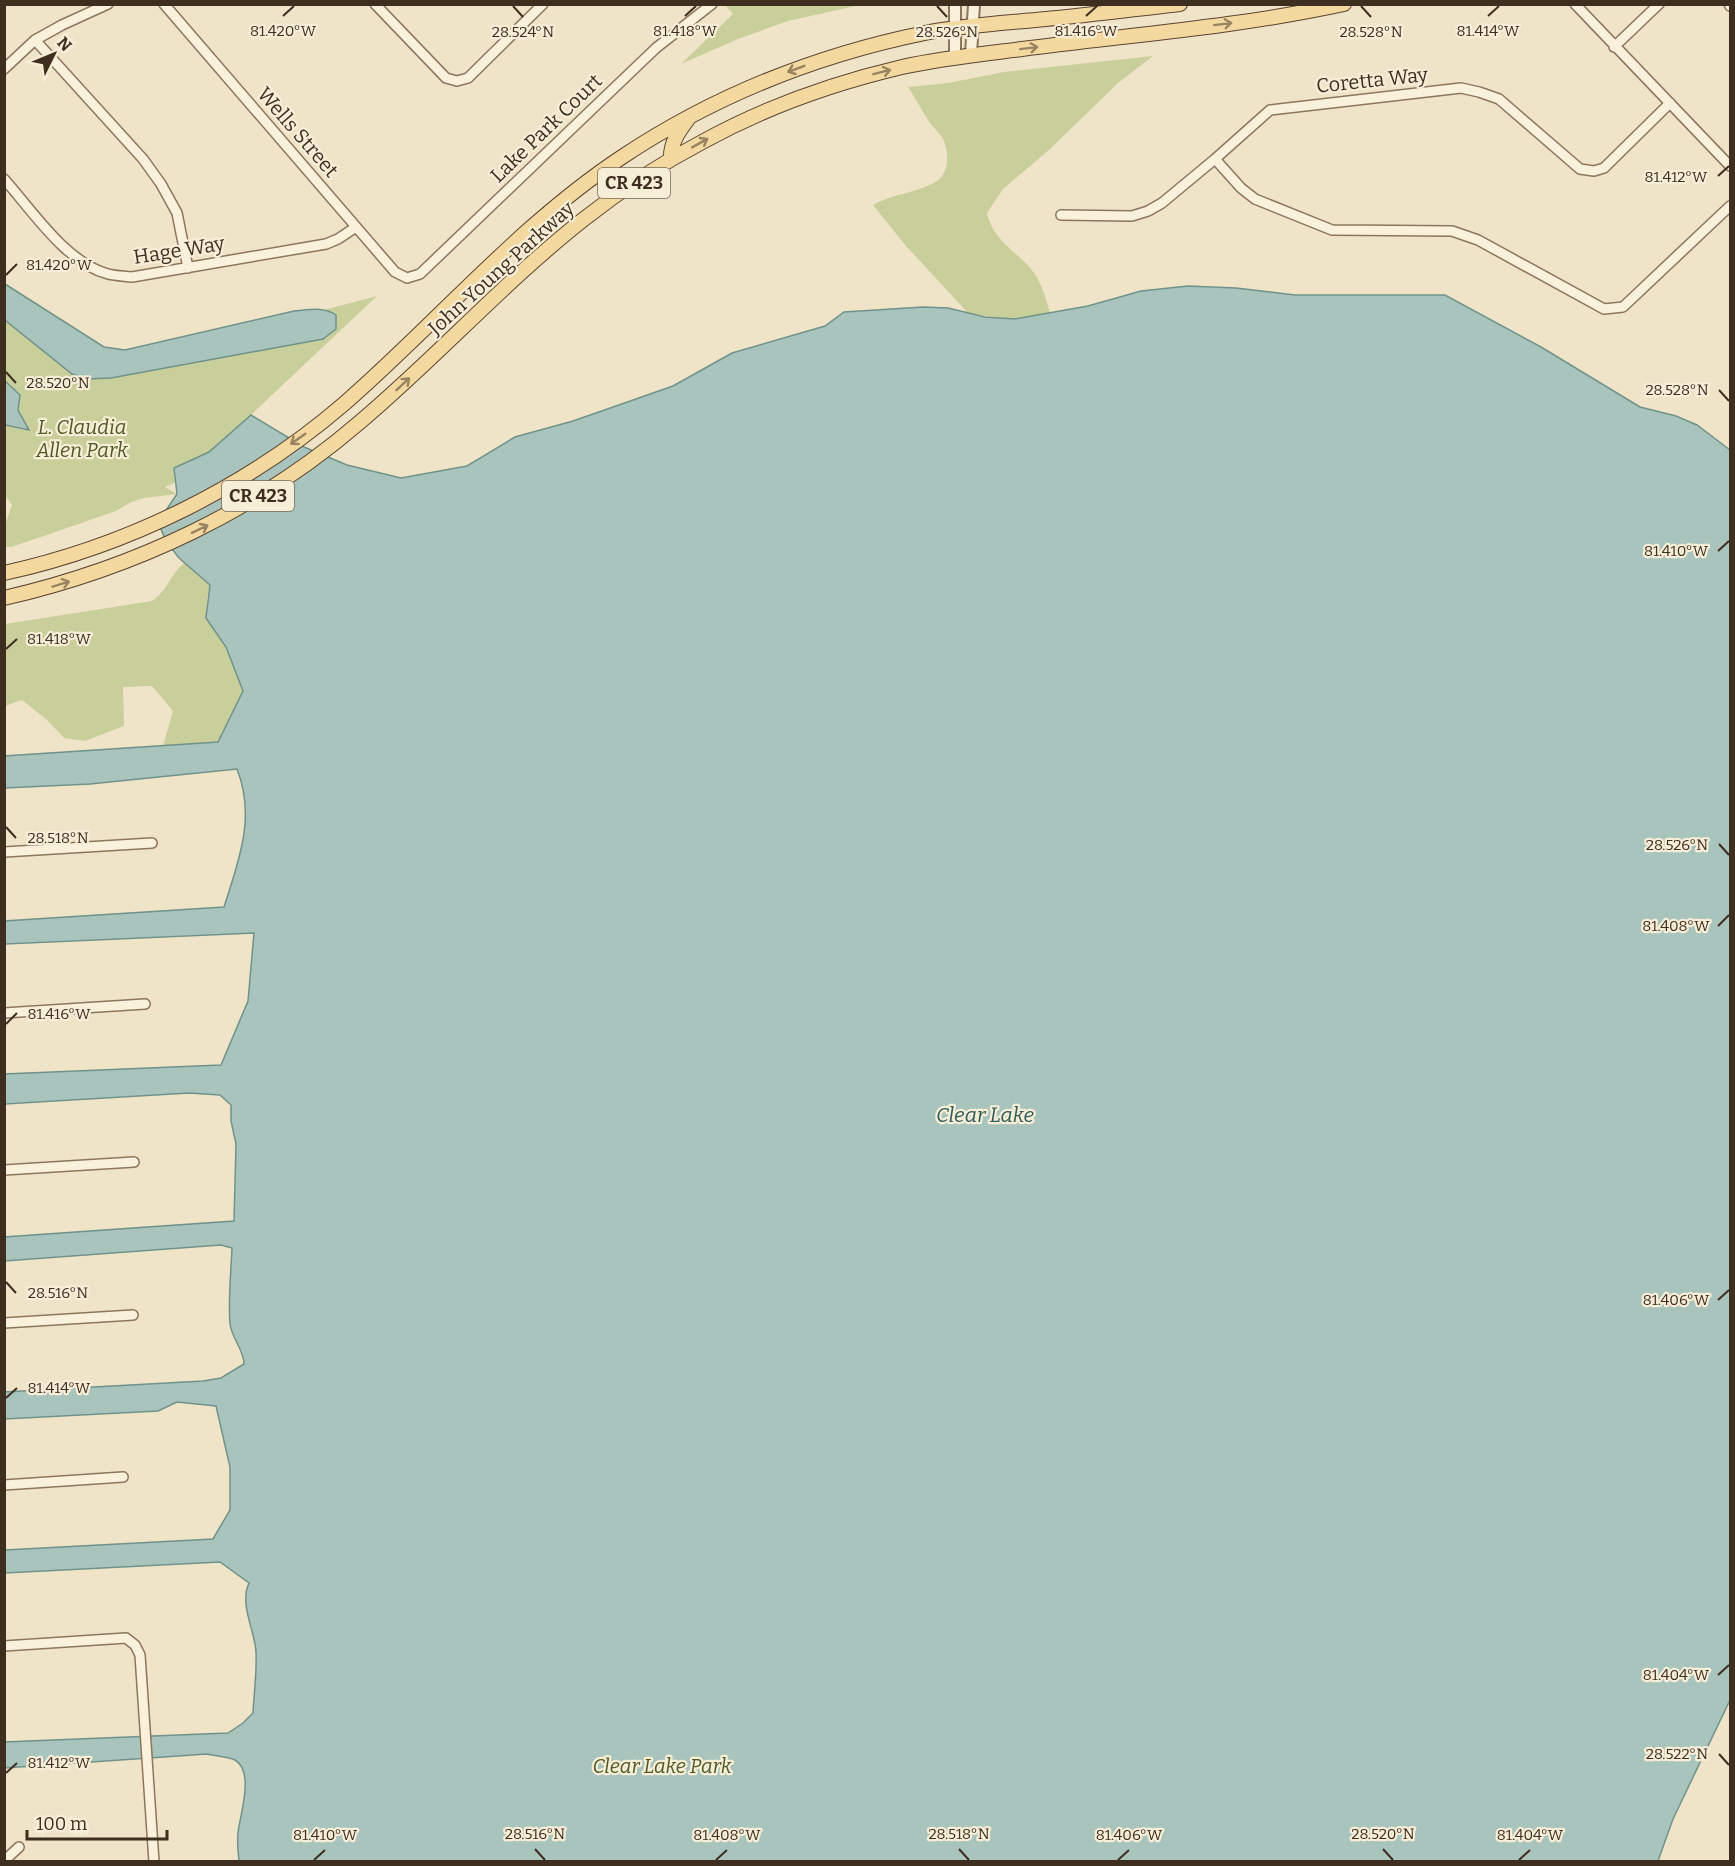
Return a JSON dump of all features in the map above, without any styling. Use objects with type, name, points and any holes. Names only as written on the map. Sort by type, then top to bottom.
[{"type":"main road","name":"John Young Parkway","points":[[4,573],[65,556],[137,531],[219,491],[250,472],[344,404],[548,212],[615,162],[689,117],[741,91],[804,66],[863,48],[954,29],[1180,4]]},
{"type":"main road","name":"John Young Parkway","points":[[4,598],[61,584],[147,553],[209,524],[268,490],[326,450],[360,423],[561,238],[609,200],[671,159],[748,119],[824,89],[903,67],[971,55],[1267,19],[1344,4]]},
{"type":"main road","points":[[671,159],[675,137],[689,117]]},
{"type":"street","points":[[4,69],[35,40],[108,4]]},
{"type":"street","name":"Wells Street","points":[[164,4],[395,272],[407,278]]},
{"type":"street","points":[[375,4],[446,78],[457,81],[468,78],[543,4]]},
{"type":"street","name":"Lake Park Court","points":[[407,278],[420,274],[656,48],[712,4]]},
{"type":"street","points":[[955,4],[955,58]]},
{"type":"street","points":[[971,55],[974,4]]},
{"type":"street","points":[[1575,4],[1731,166]]},
{"type":"street","points":[[1614,47],[1659,4]]},
{"type":"street","points":[[35,40],[143,159],[161,184],[177,213],[189,268]]},
{"type":"street","name":"Coretta Way","points":[[1061,215],[1132,216],[1148,211],[1162,203],[1215,159],[1269,110],[1461,88],[1499,99],[1580,169],[1594,171],[1604,168],[1670,103]]},
{"type":"street","points":[[1215,159],[1241,188],[1256,199],[1332,231],[1452,231],[1478,240],[1604,309],[1623,308],[1731,206]]},
{"type":"street","name":"Hage Way","points":[[4,179],[64,247],[80,260],[107,274],[132,277],[326,244],[356,227]]},
{"type":"street","points":[[4,852],[152,843]]},
{"type":"street","points":[[4,1013],[145,1004]]},
{"type":"street","points":[[4,1170],[134,1162]]},
{"type":"street","points":[[4,1323],[133,1315]]},
{"type":"street","points":[[4,1485],[123,1477]]},
{"type":"street","points":[[4,1646],[126,1638],[135,1645],[140,1655],[154,1862]]},
{"type":"street","points":[[4,1861],[19,1847]]},
{"type":"green space","points":[[725,5],[860,5],[788,21],[738,39],[681,64],[733,14]]},
{"type":"green space","points":[[1153,56],[1118,83],[1049,150],[1003,189],[987,213],[1000,239],[1037,277],[1050,313],[1015,319],[969,314],[906,246],[873,205],[934,183],[946,169],[945,143],[908,87],[948,83],[1004,72]]},
{"type":"green space","name":"L. Claudia Allen Park","points":[[377,296],[183,479],[165,487],[177,494],[144,498],[131,502],[116,511],[11,547],[4,547],[5,525],[12,505],[5,495],[5,301],[106,367]]},
{"type":"green space","points":[[184,563],[210,585],[206,618],[226,647],[243,691],[218,742],[163,746],[173,711],[152,686],[123,687],[124,726],[85,741],[64,738],[47,720],[22,700],[5,706],[5,624],[152,601],[162,592]]},
{"type":"water","points":[[5,284],[104,347],[125,350],[294,311],[316,309],[331,312],[336,315],[336,329],[323,339],[111,378],[87,379],[72,374],[6,321]]},
{"type":"water","name":"Clear Lake","points":[[1188,286],[1236,288],[1295,295],[1445,295],[1541,347],[1640,407],[1676,416],[1697,425],[1730,450],[1730,1700],[1673,1819],[1658,1861],[239,1861],[238,1833],[245,1783],[241,1766],[235,1760],[207,1754],[5,1768],[4,1742],[228,1733],[253,1713],[256,1652],[246,1600],[249,1583],[220,1562],[5,1573],[5,1550],[213,1539],[230,1510],[230,1467],[216,1406],[177,1402],[158,1411],[5,1419],[4,1392],[203,1381],[221,1378],[244,1364],[230,1324],[232,1248],[221,1245],[5,1261],[4,1237],[234,1221],[236,1144],[231,1121],[231,1105],[220,1095],[189,1093],[5,1104],[4,1074],[221,1065],[248,1001],[254,933],[5,944],[4,921],[224,907],[240,855],[245,821],[243,787],[237,769],[90,784],[5,788],[4,756],[218,742],[243,691],[226,647],[206,618],[210,585],[179,558],[166,541],[158,522],[177,494],[174,468],[209,452],[251,415],[304,447],[347,465],[401,478],[467,466],[515,437],[573,421],[673,386],[732,353],[825,326],[844,312],[923,307],[948,308],[985,317],[1015,319],[1088,306],[1141,291]]},
{"type":"water","points":[[4,380],[20,395],[18,410],[29,430],[5,425]]},
{"type":"park label","name":"Clear Lake Park","points":[[662,1766]]}]
